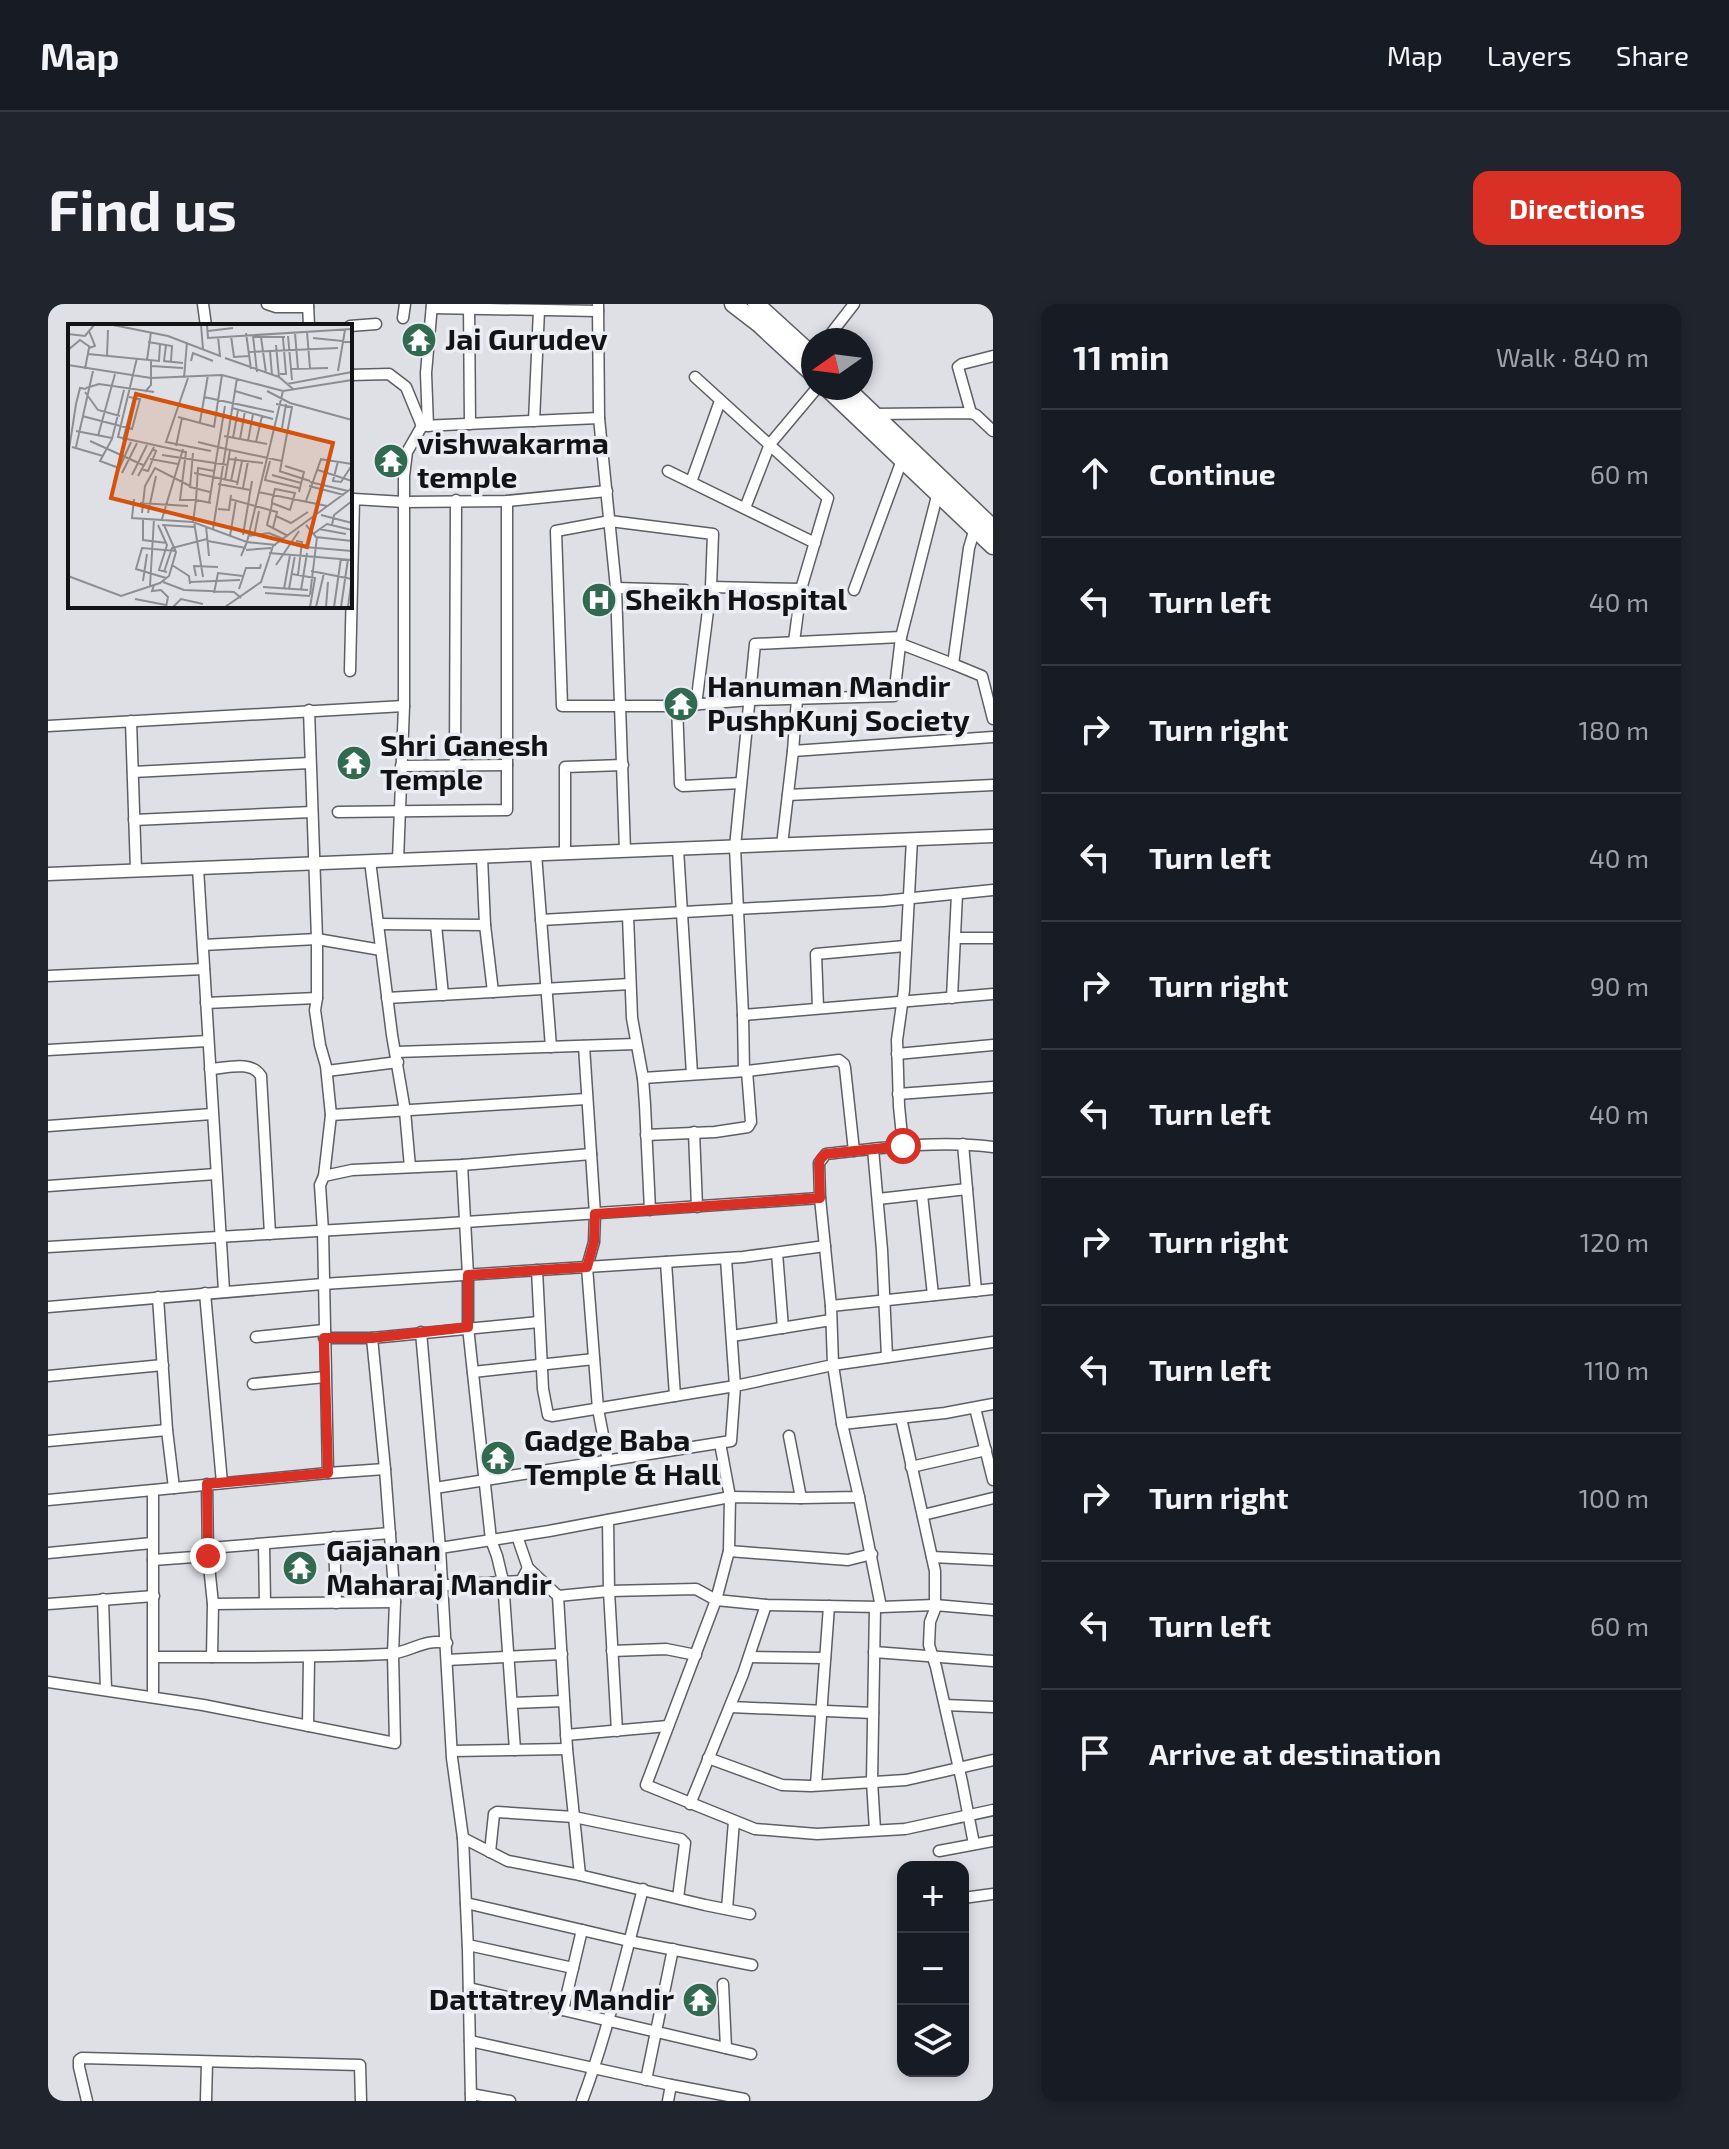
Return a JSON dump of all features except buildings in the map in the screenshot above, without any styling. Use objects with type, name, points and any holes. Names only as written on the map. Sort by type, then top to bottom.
[{"type":"main road","points":[[733,304],[801,356]]},
{"type":"main road","points":[[756,304],[801,352]]},
{"type":"main road","points":[[840,400],[902,460],[925,472],[938,492],[993,546]]},
{"type":"main road","points":[[858,400],[925,472],[993,528]]},
{"type":"street","points":[[203,304],[206,324]]},
{"type":"street","points":[[267,304],[276,307],[308,306]]},
{"type":"street","points":[[403,318],[405,304]]},
{"type":"street","points":[[835,328],[854,304]]},
{"type":"street","points":[[398,860],[404,706],[404,476],[407,452],[425,426],[432,306],[598,308],[599,418],[616,588],[625,851]]},
{"type":"street","points":[[469,306],[470,424]]},
{"type":"street","points":[[534,421],[542,308]]},
{"type":"street","points":[[352,326],[376,324]]},
{"type":"street","points":[[971,413],[958,367],[993,356]]},
{"type":"street","points":[[352,375],[389,374],[406,387],[425,426]]},
{"type":"street","points":[[695,377],[828,498],[801,589],[794,642]]},
{"type":"street","points":[[745,508],[770,444],[807,400]]},
{"type":"street","points":[[691,482],[720,401]]},
{"type":"street","points":[[873,414],[971,413],[993,431]]},
{"type":"street","points":[[425,426],[599,418]]},
{"type":"street","points":[[854,590],[902,460]]},
{"type":"street","points":[[668,471],[815,543]]},
{"type":"street","points":[[352,585],[354,499],[507,501],[607,491]]},
{"type":"street","points":[[696,705],[711,587],[713,534],[610,521],[559,529],[555,534],[562,706],[677,706],[696,705],[750,700],[894,696],[901,641],[938,492]]},
{"type":"street","points":[[455,765],[456,500]]},
{"type":"street","points":[[338,812],[507,810],[507,501]]},
{"type":"street","points":[[953,664],[969,548],[975,528]]},
{"type":"street","points":[[711,587],[801,589]]},
{"type":"street","points":[[616,588],[685,590]]},
{"type":"street","points":[[350,671],[351,608]]},
{"type":"street","points":[[646,1135],[744,1129],[750,1125],[735,847],[755,644],[901,641],[993,682]]},
{"type":"street","points":[[982,676],[993,719]]},
{"type":"street","points":[[782,845],[797,699]]},
{"type":"street","points":[[48,726],[404,706]]},
{"type":"street","points":[[677,706],[680,784],[741,783]]},
{"type":"street","points":[[309,710],[317,939],[315,1010],[327,1071],[331,1115],[324,1176],[320,1185],[328,1473]]},
{"type":"street","points":[[131,721],[136,870]]},
{"type":"street","points":[[793,751],[993,737]]},
{"type":"street","points":[[133,772],[310,763]]},
{"type":"street","points":[[401,766],[507,765]]},
{"type":"street","points":[[565,853],[565,767],[623,765]]},
{"type":"street","points":[[788,795],[993,785]]},
{"type":"street","points":[[134,820],[312,812]]},
{"type":"street","points":[[48,874],[993,836]]},
{"type":"street","points":[[903,1146],[897,1040],[903,1002],[912,839]]},
{"type":"street","points":[[678,849],[692,1074]]},
{"type":"street","points":[[536,854],[551,1047]]},
{"type":"street","points":[[482,857],[485,925],[493,992]]},
{"type":"street","points":[[370,861],[410,1167]]},
{"type":"street","points":[[198,868],[224,1291]]},
{"type":"street","points":[[541,920],[910,898],[993,890]]},
{"type":"street","points":[[952,998],[957,894]]},
{"type":"street","points":[[628,916],[630,984],[643,1078],[650,1210]]},
{"type":"street","points":[[378,924],[485,925]]},
{"type":"street","points":[[436,925],[443,995]]},
{"type":"street","points":[[955,938],[993,938]]},
{"type":"street","points":[[203,945],[317,939],[381,950]]},
{"type":"street","points":[[818,1008],[816,954],[905,946]]},
{"type":"street","points":[[48,976],[204,969]]},
{"type":"street","points":[[387,998],[630,984]]},
{"type":"street","points":[[743,1015],[993,994]]},
{"type":"street","points":[[206,1003],[317,998]]},
{"type":"street","points":[[48,1050],[208,1041]]},
{"type":"street","points":[[327,1071],[397,1057],[636,1044]]},
{"type":"street","points":[[897,1054],[993,1045]]},
{"type":"street","points":[[584,1046],[595,1214],[594,1242],[587,1267],[598,1409],[608,1461]]},
{"type":"street","points":[[643,1078],[746,1071],[833,1060],[842,1062],[854,1151]]},
{"type":"street","points":[[210,1069],[246,1066],[256,1069],[261,1076],[270,1234]]},
{"type":"street","points":[[898,1094],[993,1087]]},
{"type":"street","points":[[331,1115],[586,1099]]},
{"type":"street","points":[[48,1126],[212,1114]]},
{"type":"street","points":[[694,1132],[697,1207]]},
{"type":"street","points":[[963,1144],[976,1291]]},
{"type":"street","points":[[875,1830],[872,1781],[874,1652],[878,1607],[872,1554],[842,1424],[833,1365],[831,1306],[820,1198],[821,1158],[826,1154],[903,1146],[963,1144],[993,1147]]},
{"type":"street","points":[[873,1149],[887,1357]]},
{"type":"street","points":[[324,1176],[352,1170],[591,1154]]},
{"type":"street","points":[[462,1165],[468,1327],[491,1540],[503,1581],[515,1750]]},
{"type":"street","points":[[48,1186],[216,1174]]},
{"type":"street","points":[[878,1199],[967,1189]]},
{"type":"street","points":[[922,1195],[933,1295]]},
{"type":"street","points":[[48,1247],[820,1198]]},
{"type":"street","points":[[48,1307],[224,1291],[726,1259],[825,1246]]},
{"type":"street","points":[[777,1253],[783,1328]]},
{"type":"street","points":[[435,1488],[731,1441],[735,1386],[726,1259]]},
{"type":"street","points":[[666,1262],[675,1396]]},
{"type":"street","points":[[537,1270],[546,1412],[552,1416],[735,1386],[833,1365],[993,1342]]},
{"type":"street","points":[[831,1306],[993,1289]]},
{"type":"street","points":[[205,1293],[222,1483]]},
{"type":"street","points":[[158,1297],[174,1488]]},
{"type":"street","points":[[732,1336],[831,1320]]},
{"type":"street","points":[[256,1337],[324,1334],[372,1338],[539,1322]]},
{"type":"street","points":[[421,1332],[444,1584],[452,1751],[463,1838],[471,2097],[510,2101]]},
{"type":"street","points":[[48,1682],[153,1697],[395,1743],[395,1602],[372,1338]]},
{"type":"street","points":[[473,1372],[594,1359]]},
{"type":"street","points":[[48,1376],[163,1365]]},
{"type":"street","points":[[253,1384],[325,1377]]},
{"type":"street","points":[[842,1424],[993,1404]]},
{"type":"street","points":[[975,1408],[993,1480]]},
{"type":"street","points":[[901,1418],[935,1571],[935,1605],[930,1622],[929,1645],[960,1769],[974,1844]]},
{"type":"street","points":[[48,1441],[167,1430]]},
{"type":"street","points":[[789,1436],[801,1498]]},
{"type":"street","points":[[720,1443],[730,1497],[729,1551],[716,1600],[646,1785],[755,1829],[802,1833],[905,1829],[993,1810]]},
{"type":"street","points":[[911,1467],[986,1450]]},
{"type":"street","points":[[48,1500],[385,1469]]},
{"type":"street","points":[[207,1484],[213,1604],[212,1657]]},
{"type":"street","points":[[153,1491],[153,1697]]},
{"type":"street","points":[[440,1548],[730,1497],[859,1497]]},
{"type":"street","points":[[923,1515],[993,1498]]},
{"type":"street","points":[[608,1520],[617,1731]]},
{"type":"street","points":[[153,1560],[264,1544],[390,1533]]},
{"type":"street","points":[[517,1536],[528,1568],[558,1596],[567,1749],[580,1875]]},
{"type":"street","points":[[334,1537],[336,1603]]},
{"type":"street","points":[[48,1553],[152,1543]]},
{"type":"street","points":[[264,1544],[265,1603]]},
{"type":"street","points":[[729,1551],[848,1560],[872,1554]]},
{"type":"street","points":[[932,1557],[993,1560]]},
{"type":"street","points":[[394,1588],[521,1581],[528,1568]]},
{"type":"street","points":[[558,1596],[609,1591],[696,1589],[716,1600],[766,1605],[935,1605],[993,1610]]},
{"type":"street","points":[[48,1604],[154,1596]]},
{"type":"street","points":[[103,1599],[106,1690]]},
{"type":"street","points":[[213,1604],[395,1602]]},
{"type":"street","points":[[690,1804],[730,1707],[766,1605]]},
{"type":"street","points":[[816,1785],[829,1606]]},
{"type":"street","points":[[154,1657],[393,1654],[426,1642],[447,1643]]},
{"type":"street","points":[[612,1651],[666,1649],[696,1655]]},
{"type":"street","points":[[874,1652],[993,1661]]},
{"type":"street","points":[[447,1660],[562,1654]]},
{"type":"street","points":[[308,1726],[309,1657]]},
{"type":"street","points":[[749,1657],[825,1658]]},
{"type":"street","points":[[512,1703],[564,1701]]},
{"type":"street","points":[[945,1705],[993,1707]]},
{"type":"street","points":[[730,1707],[873,1713]]},
{"type":"street","points":[[566,1735],[668,1726]]},
{"type":"street","points":[[452,1751],[567,1749]]},
{"type":"street","points":[[708,1758],[782,1785],[906,1780],[993,1760]]},
{"type":"street","points":[[490,1852],[494,1814],[497,1812],[574,1817],[684,1840],[678,1898]]},
{"type":"street","points":[[727,1909],[734,1821]]},
{"type":"street","points":[[463,1838],[508,1861],[750,1914]]},
{"type":"street","points":[[939,1851],[993,1841]]},
{"type":"street","points":[[582,2101],[609,2020],[643,1889]]},
{"type":"street","points":[[969,1897],[993,1894]]},
{"type":"street","points":[[466,1903],[629,1941],[752,1965]]},
{"type":"street","points":[[563,2010],[582,1930]]},
{"type":"street","points":[[468,1945],[573,1968]]},
{"type":"street","points":[[646,2080],[673,1949]]},
{"type":"street","points":[[723,1984],[726,2048]]},
{"type":"street","points":[[469,1988],[751,2054]]},
{"type":"street","points":[[470,2041],[721,2098],[744,2099]]},
{"type":"street","points":[[87,2101],[78,2062],[82,2058],[360,2065],[361,2101]]},
{"type":"street","points":[[206,2101],[207,2062]]},
{"type":"street","points":[[668,2101],[671,2085]]},
{"type":"place","name":"Jai Gurudev","points":[[419,340]]},
{"type":"place","name":"vishwakarma temple","points":[[391,461]]},
{"type":"place","name":"Sheikh Hospital","points":[[599,600]]},
{"type":"place","name":"Hanuman Mandir PushpKunj Society","points":[[681,704]]},
{"type":"place","name":"Shri Ganesh Temple","points":[[354,763]]},
{"type":"place","name":"Gadge Baba Temple & Hall","points":[[498,1458]]},
{"type":"place","name":"Gajanan Maharaj Mandir","points":[[300,1568]]},
{"type":"place","name":"Dattatrey Mandir","points":[[700,2000]]},
{"type":"route","points":[[208,1556],[207,1484],[328,1473],[324,1338],[372,1338],[468,1327],[468,1275],[587,1267],[594,1242],[595,1214],[820,1198],[819,1163],[826,1154],[903,1146]]}]
